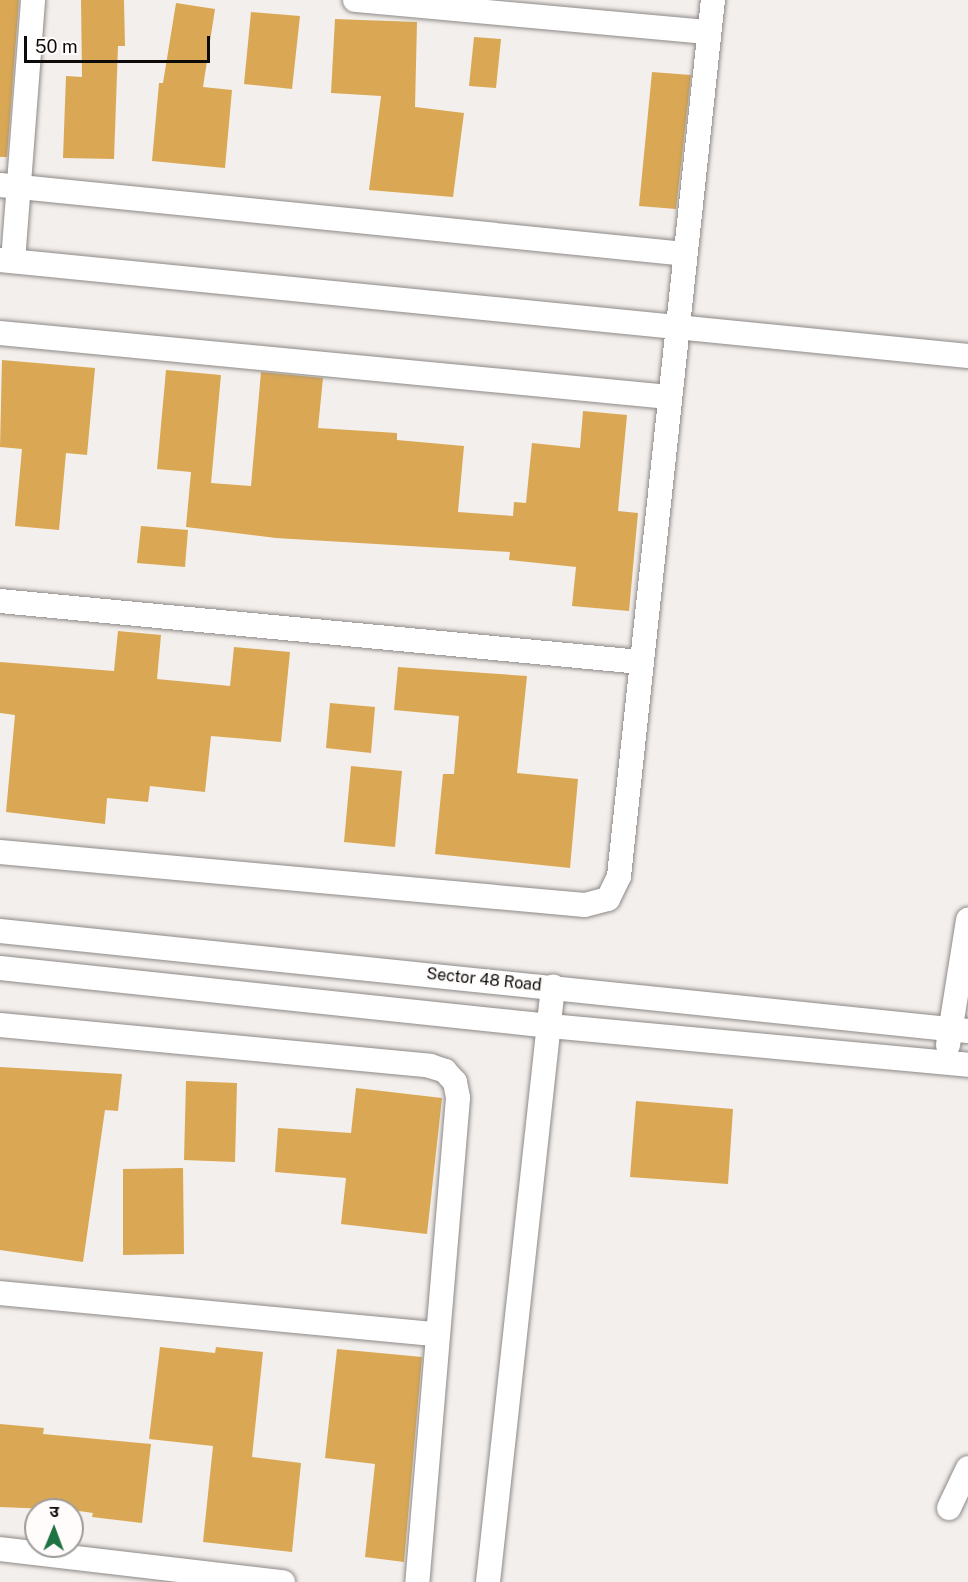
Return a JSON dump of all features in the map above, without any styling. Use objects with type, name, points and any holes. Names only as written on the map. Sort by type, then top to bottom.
[{"type":"street","points":[[33,0],[10,186],[6,261],[968,356]]},
{"type":"street","points":[[355,0],[709,32]]},
{"type":"street","points":[[0,852],[585,905],[608,899],[619,876],[712,0]]},
{"type":"street","points":[[10,186],[685,254]]},
{"type":"street","points":[[0,333],[669,397]]},
{"type":"street","points":[[0,601],[642,662]]},
{"type":"street","points":[[0,968],[550,1026],[956,1064],[968,920]]},
{"type":"street","name":"Sector 48 Road","points":[[0,931],[959,1030]]},
{"type":"street","points":[[488,1582],[553,987]]},
{"type":"street","points":[[0,1024],[430,1066],[445,1071],[455,1082],[458,1098],[417,1582]]},
{"type":"street","points":[[0,1293],[437,1334]]},
{"type":"street","points":[[949,1508],[968,1468]]},
{"type":"street","points":[[0,1549],[283,1582]]},
{"type":"building","points":[[0,0],[19,0],[7,157],[0,157]]},
{"type":"building","points":[[81,0],[124,0],[125,46],[118,46],[114,159],[63,158],[66,76],[82,77]]},
{"type":"building","points":[[176,3],[215,9],[203,87],[232,90],[225,168],[152,161],[159,83],[163,83]]},
{"type":"building","points":[[251,12],[300,16],[292,89],[244,84]]},
{"type":"building","points":[[335,19],[417,22],[415,107],[464,113],[453,197],[369,190],[381,96],[331,93]]},
{"type":"building","points":[[474,37],[501,39],[496,88],[469,86]]},
{"type":"building","points":[[652,72],[691,75],[676,209],[639,206]]},
{"type":"building","points":[[2,360],[95,368],[87,455],[66,453],[59,530],[15,526],[22,449],[0,447]]},
{"type":"building","points":[[166,370],[221,375],[211,483],[251,486],[261,372],[323,378],[318,428],[397,433],[397,440],[464,446],[458,512],[513,516],[514,502],[526,503],[532,443],[580,448],[583,411],[627,415],[618,511],[638,513],[629,611],[572,606],[576,567],[509,560],[510,552],[276,538],[186,527],[191,472],[157,469]]},
{"type":"building","points":[[141,526],[188,530],[185,567],[137,563]]},
{"type":"building","points":[[118,631],[161,635],[157,679],[230,686],[234,647],[290,652],[281,742],[211,736],[205,792],[150,786],[148,802],[107,798],[105,824],[6,812],[15,715],[0,713],[0,662],[114,671]]},
{"type":"building","points":[[398,667],[527,676],[517,773],[578,779],[570,868],[435,854],[443,774],[454,774],[459,716],[394,710]]},
{"type":"building","points":[[330,703],[375,707],[371,753],[326,748]]},
{"type":"building","points":[[351,766],[402,771],[395,847],[344,842]]},
{"type":"building","points":[[0,1067],[122,1074],[118,1111],[105,1110],[83,1262],[0,1250]]},
{"type":"building","points":[[186,1081],[237,1083],[235,1162],[184,1160]]},
{"type":"building","points":[[356,1088],[442,1098],[427,1234],[341,1224],[346,1178],[275,1172],[278,1128],[351,1133]]},
{"type":"building","points":[[636,1101],[733,1109],[728,1184],[630,1177]]},
{"type":"building","points":[[183,1168],[184,1254],[123,1255],[123,1169]]},
{"type":"building","points":[[160,1347],[215,1353],[216,1347],[263,1352],[252,1457],[301,1463],[292,1552],[203,1542],[213,1446],[149,1439]]},
{"type":"building","points":[[337,1349],[422,1357],[404,1562],[365,1557],[375,1464],[325,1458]]},
{"type":"building","points":[[0,1424],[44,1428],[43,1434],[151,1444],[142,1523],[92,1517],[93,1513],[84,1512],[84,1498],[24,1498],[24,1508],[0,1507]]}]
